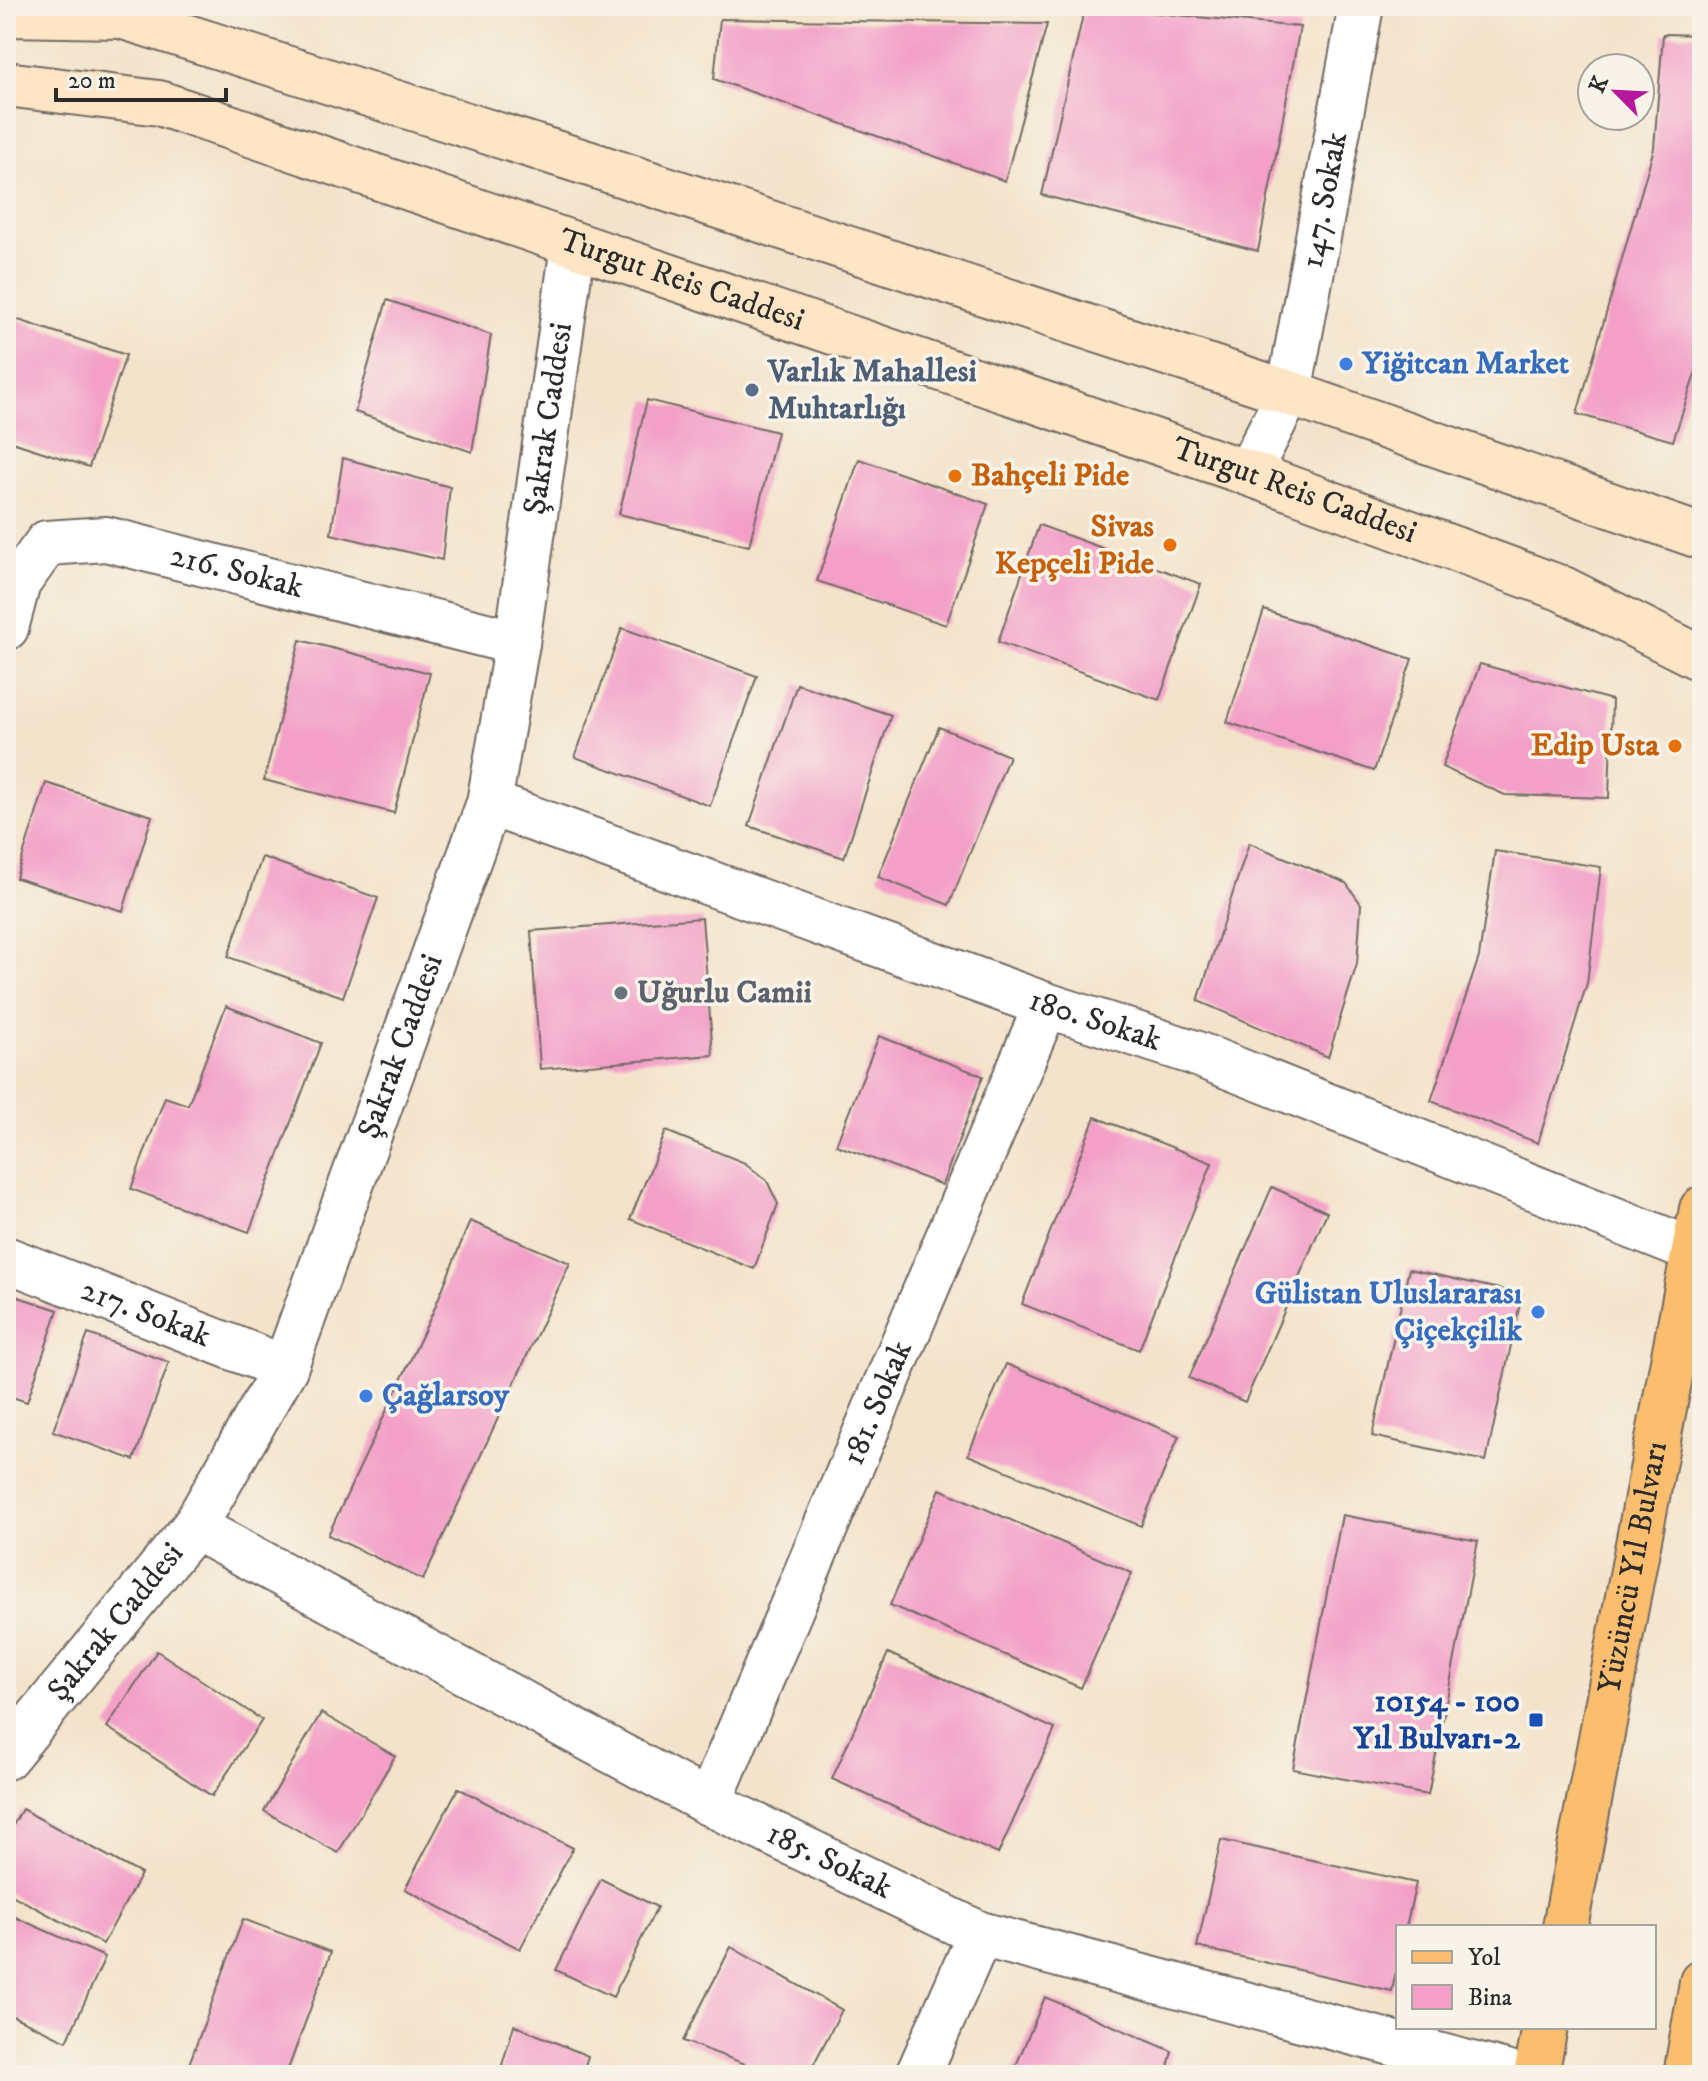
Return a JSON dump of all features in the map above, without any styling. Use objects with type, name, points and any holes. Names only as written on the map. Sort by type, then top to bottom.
[{"type":"main road","points":[[6,14],[121,11],[1289,393],[1702,537]]},
{"type":"main road","name":"Turgut Reis Caddesi","points":[[6,84],[159,103],[1248,473],[1563,589],[1702,659]]},
{"type":"main road","name":"Yüzüncü Yıl Bulvarı","points":[[1565,1925],[1702,1209]]},
{"type":"main road","points":[[1686,2075],[1702,1982]]},
{"type":"main road","points":[[1536,2075],[1545,2029]]},
{"type":"street","name":"147. Sokak","points":[[1248,473],[1289,393],[1361,6]]},
{"type":"street","name":"Şakrak Caddesi","points":[[6,1757],[194,1527],[285,1368],[489,803],[517,643],[573,246]]},
{"type":"street","name":"216. Sokak","points":[[6,628],[18,583],[47,543],[106,539],[517,643]]},
{"type":"street","name":"180. Sokak","points":[[489,803],[1046,1005],[1192,1052],[1694,1251]]},
{"type":"street","name":"181. Sokak","points":[[709,1803],[1046,1005]]},
{"type":"street","name":"217. Sokak","points":[[6,1259],[285,1368]]},
{"type":"street","name":"185. Sokak","points":[[194,1527],[709,1803],[980,1934],[1513,2075]]},
{"type":"street","points":[[918,2075],[980,1934]]},
{"type":"building","points":[[1085,6],[1300,27],[1258,251],[1042,195]]},
{"type":"building","points":[[720,19],[1047,24],[1005,181],[714,79]]},
{"type":"building","points":[[1663,34],[1702,35],[1702,353],[1673,441],[1577,414],[1654,148]]},
{"type":"building","points":[[387,300],[491,335],[472,452],[355,412]]},
{"type":"building","points":[[6,316],[126,355],[89,467],[6,440],[13,413],[6,411]]},
{"type":"building","points":[[647,400],[777,432],[749,546],[619,514]]},
{"type":"building","points":[[343,458],[450,487],[442,560],[331,534]]},
{"type":"building","points":[[859,459],[988,504],[946,625],[817,581]]},
{"type":"building","points":[[1039,525],[1201,584],[1159,700],[998,642]]},
{"type":"building","points":[[1264,610],[1412,659],[1374,771],[1227,722]]},
{"type":"building","points":[[622,628],[757,676],[710,806],[575,757]]},
{"type":"building","points":[[300,640],[430,673],[394,813],[264,780]]},
{"type":"building","points":[[1480,664],[1612,700],[1609,798],[1505,795],[1442,767]]},
{"type":"building","points":[[797,684],[891,715],[844,858],[749,826]]},
{"type":"building","points":[[939,727],[1009,756],[949,905],[878,877]]},
{"type":"building","points":[[46,783],[152,816],[123,911],[16,878]]},
{"type":"building","points":[[1249,843],[1346,883],[1361,904],[1357,964],[1328,1057],[1198,1001]]},
{"type":"building","points":[[1495,851],[1601,867],[1587,983],[1538,1143],[1431,1101],[1479,957]]},
{"type":"building","points":[[262,857],[378,898],[343,997],[228,957]]},
{"type":"building","name":"Uğurlu Camii","points":[[702,918],[713,1055],[540,1069],[531,931]]},
{"type":"building","points":[[226,1006],[321,1043],[249,1232],[131,1189],[165,1097],[188,1105]]},
{"type":"building","points":[[879,1036],[983,1076],[942,1185],[836,1145]]},
{"type":"building","points":[[1095,1117],[1212,1163],[1139,1350],[1022,1304]]},
{"type":"building","points":[[666,1131],[745,1163],[767,1181],[778,1204],[754,1269],[630,1219]]},
{"type":"building","points":[[1272,1187],[1327,1212],[1245,1402],[1189,1378]]},
{"type":"building","points":[[470,1221],[570,1263],[423,1580],[328,1535],[433,1312]]},
{"type":"building","points":[[1409,1269],[1522,1294],[1486,1461],[1372,1436]]},
{"type":"building","points":[[6,1293],[58,1310],[27,1402],[6,1395]]},
{"type":"building","points":[[88,1334],[169,1362],[134,1460],[53,1431]]},
{"type":"building","points":[[1006,1364],[1179,1436],[1141,1526],[968,1455]]},
{"type":"building","points":[[940,1489],[1132,1573],[1081,1688],[890,1605]]},
{"type":"building","points":[[1342,1515],[1478,1541],[1428,1795],[1293,1769]]},
{"type":"building","points":[[157,1651],[262,1720],[212,1796],[107,1727]]},
{"type":"building","points":[[888,1653],[1055,1729],[998,1854],[832,1779]]},
{"type":"building","points":[[321,1713],[395,1756],[338,1853],[264,1811]]},
{"type":"building","points":[[458,1788],[573,1848],[520,1949],[405,1889]]},
{"type":"building","points":[[22,1809],[141,1874],[103,1944],[6,1892],[6,1838]]},
{"type":"building","points":[[1221,1840],[1416,1883],[1406,1925],[1396,1925],[1396,1972],[1392,1991],[1197,1947]]},
{"type":"building","points":[[601,1879],[657,1907],[613,1997],[556,1970]]},
{"type":"building","points":[[6,1913],[105,1957],[67,2041],[6,2013]]},
{"type":"building","points":[[243,1919],[331,1952],[286,2075],[185,2075]]},
{"type":"building","points":[[731,1947],[842,2010],[808,2075],[775,2075],[683,2041]]},
{"type":"building","points":[[1045,1997],[1172,2051],[1166,2075],[1012,2075]]},
{"type":"building","points":[[514,2025],[588,2056],[582,2075],[499,2075]]},
{"type":"place","name":"Yiğitcan Market","points":[[1346,364]]},
{"type":"place","name":"Varlık Mahallesi Muhtarlığı","points":[[752,390]]},
{"type":"place","name":"Bahçeli Pide","points":[[955,476]]},
{"type":"place","name":"Sivas Kepçeli Pide","points":[[1170,545]]},
{"type":"place","name":"Edip Usta","points":[[1675,746]]},
{"type":"place","name":"Uğurlu Camii","points":[[621,993]]},
{"type":"place","name":"Gülistan Uluslararası Çiçekçilik","points":[[1538,1312]]},
{"type":"place","name":"Çağlarsoy","points":[[366,1396]]},
{"type":"place","name":"10154 - 100 Yıl Bulvarı-2","points":[[1536,1720]]}]
